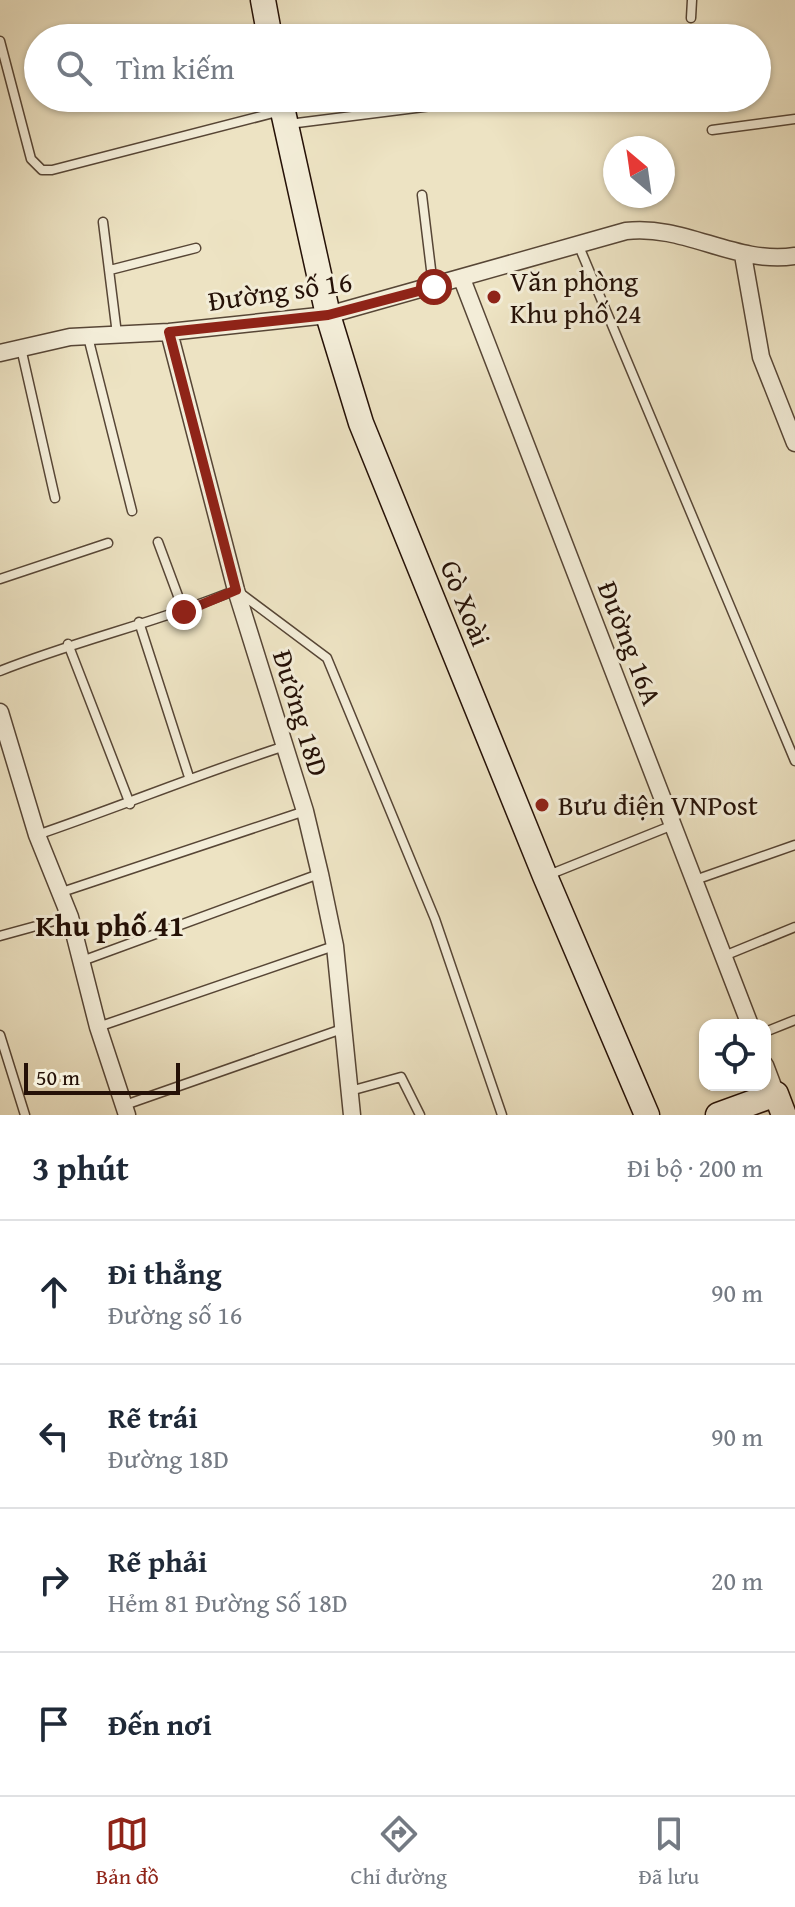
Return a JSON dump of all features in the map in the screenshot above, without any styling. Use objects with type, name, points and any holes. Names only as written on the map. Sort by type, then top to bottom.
[{"type":"street","points":[[263,0],[267,24]]},
{"type":"street","name":"Gò Xoài","points":[[282,112],[313,233],[328,315],[361,423],[545,876],[647,1115]]},
{"type":"street","name":"Đường số 16","points":[[0,353],[88,336],[169,332],[328,315],[626,231],[649,229],[681,234],[743,255],[794,260]]},
{"type":"street","points":[[743,255],[761,357],[795,443]]},
{"type":"street","name":"Đường 16A","points":[[462,279],[748,1019]]},
{"type":"street","name":"Đường 18D","points":[[169,332],[236,590],[282,747],[305,811],[320,874],[335,946],[352,1115]]},
{"type":"street","points":[[0,712],[37,835],[70,917],[98,1027],[126,1110]]},
{"type":"street","points":[[718,1115],[780,1104],[771,1081]]},
{"type":"lane","points":[[691,18],[692,0]]},
{"type":"lane","points":[[0,41],[31,159],[42,170],[278,112]]},
{"type":"lane","points":[[712,130],[795,119]]},
{"type":"lane","points":[[422,195],[434,287]]},
{"type":"lane","points":[[103,222],[117,335]]},
{"type":"lane","points":[[578,243],[795,761]]},
{"type":"lane","points":[[110,270],[196,248]]},
{"type":"lane","points":[[88,336],[132,511]]},
{"type":"lane","points":[[21,348],[55,498]]},
{"type":"lane","points":[[158,542],[184,612]]},
{"type":"lane","points":[[0,579],[108,543]]},
{"type":"lane","points":[[0,671],[68,644],[184,612],[236,590],[327,658],[435,919],[502,1115]]},
{"type":"lane","points":[[139,622],[189,777]]},
{"type":"lane","points":[[68,644],[130,804]]},
{"type":"lane","points":[[37,835],[130,804],[189,777],[282,747]]},
{"type":"lane","points":[[62,892],[305,811]]},
{"type":"lane","points":[[545,876],[673,825]]},
{"type":"lane","points":[[694,880],[795,845]]},
{"type":"lane","points":[[82,961],[320,874]]},
{"type":"lane","points":[[0,936],[70,917]]},
{"type":"lane","points":[[723,956],[795,927]]},
{"type":"lane","points":[[98,1027],[335,946]]},
{"type":"lane","points":[[771,1030],[795,1020]]},
{"type":"lane","points":[[126,1110],[342,1029]]},
{"type":"lane","points":[[0,1035],[25,1115]]},
{"type":"lane","points":[[349,1091],[401,1077],[420,1115]]},
{"type":"place","name":"Văn phòng Khu phố 24","points":[[494,297]]},
{"type":"place","name":"Bưu điện VNPost","points":[[542,805]]},
{"type":"district","name":"Khu phố 41","points":[[110,926]]},
{"type":"route","points":[[184,612],[236,590],[169,332],[328,315],[434,287]]}]
